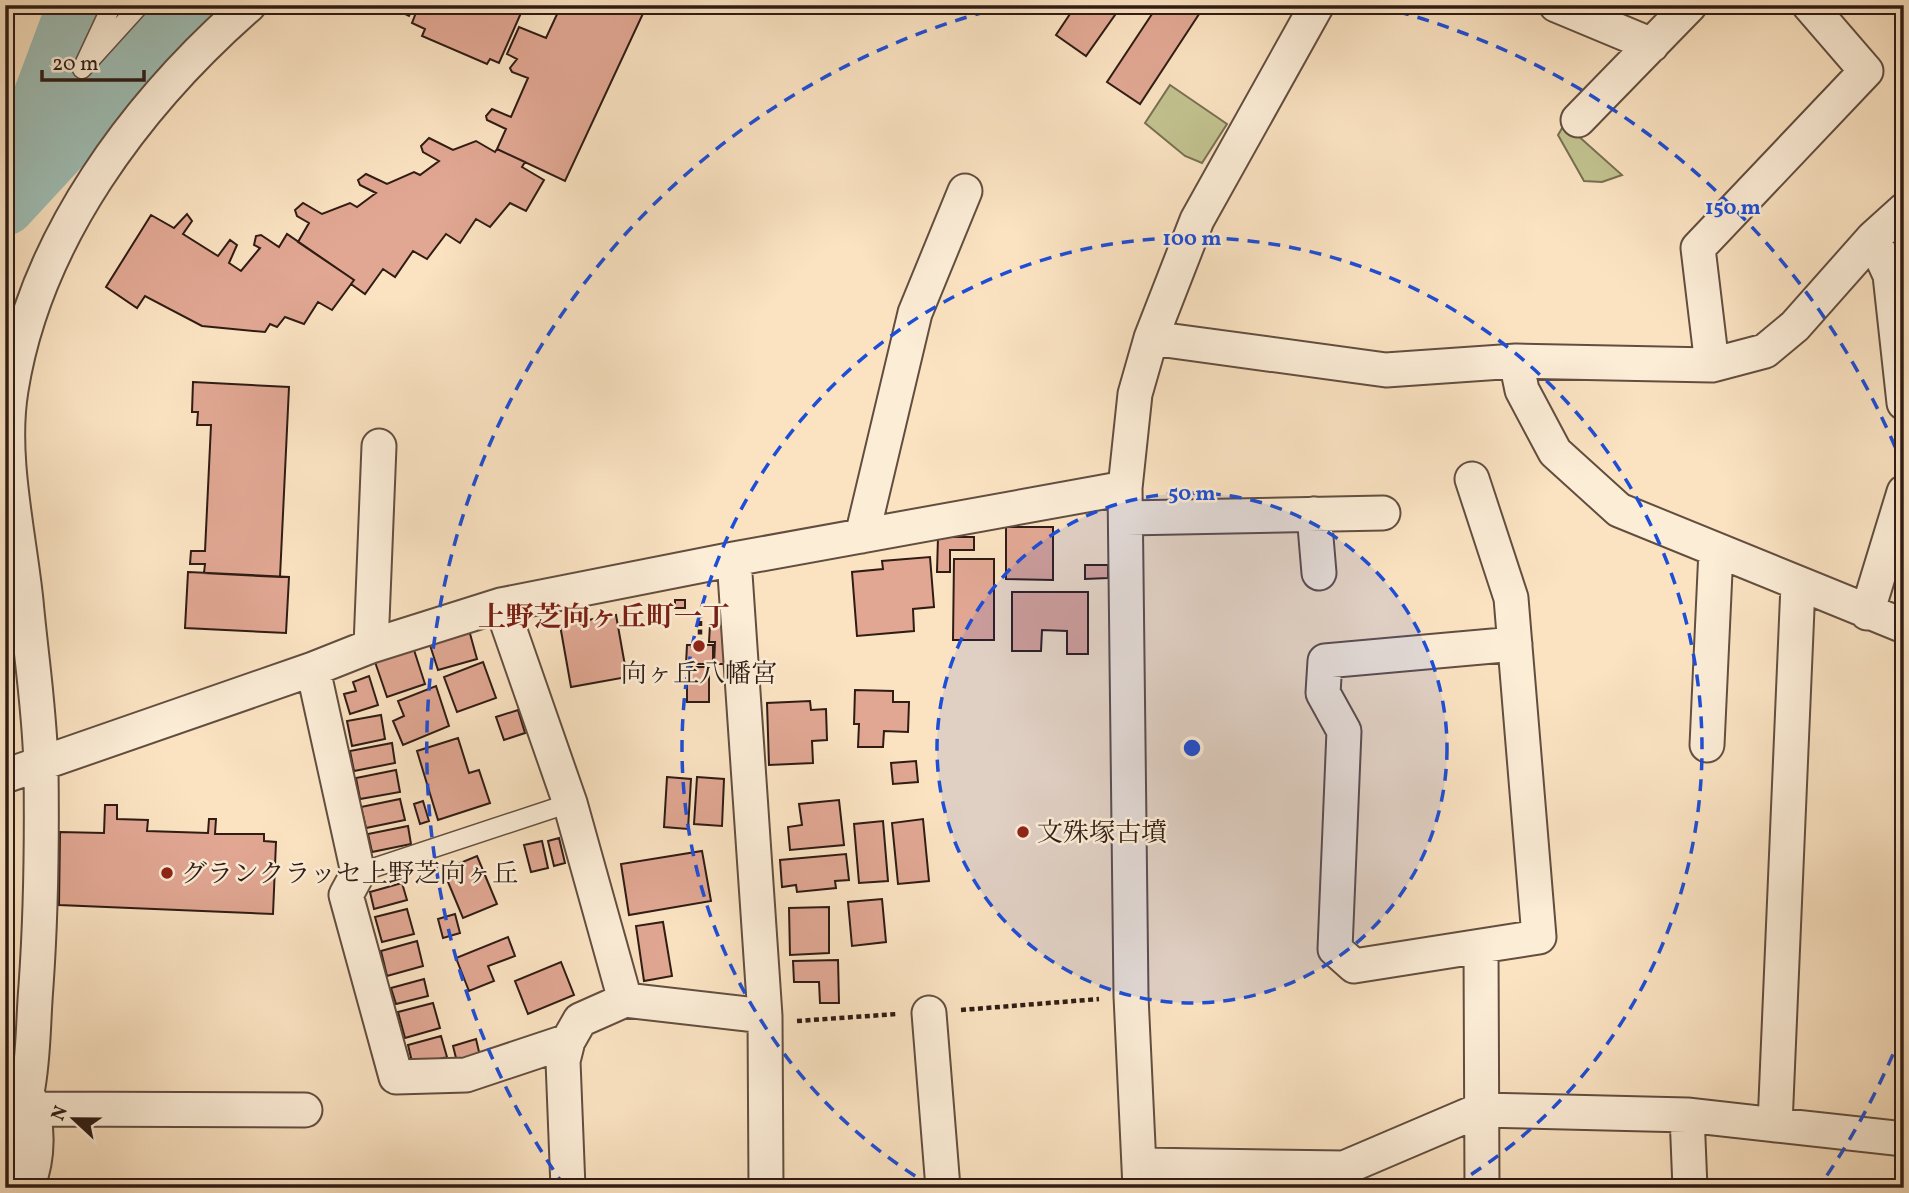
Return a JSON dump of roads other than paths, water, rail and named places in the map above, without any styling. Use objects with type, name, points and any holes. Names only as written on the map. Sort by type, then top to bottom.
[{"type":"street","points":[[27,1188],[36,1166],[37,1130],[30,1100],[40,930],[26,770],[23,578],[10,474],[10,393],[20,344],[40,287],[84,199],[126,138],[175,75],[248,5]]},
{"type":"street","points":[[1556,5],[1653,45]]},
{"type":"street","points":[[1578,120],[1690,5]]},
{"type":"street","points":[[1712,365],[1698,248],[1866,71],[1809,5]]},
{"type":"street","points":[[1316,6],[1197,220],[1151,338],[1135,394],[1125,503],[1131,996],[1140,1177],[1344,1168],[1480,1110],[1687,1115],[1904,1139]]},
{"type":"street","points":[[862,536],[915,313],[965,191]]},
{"type":"street","points":[[1151,338],[1386,370],[1516,361],[1712,365],[1765,351],[1795,326],[1873,238],[1904,210]]},
{"type":"street","points":[[1873,238],[1890,275],[1904,404]]},
{"type":"street","points":[[1516,361],[1522,390],[1555,452],[1619,510],[1904,626]]},
{"type":"street","points":[[371,646],[379,446]]},
{"type":"street","points":[[1472,479],[1511,598],[1515,644],[1539,937],[1354,966],[1335,949],[1344,731],[1323,693],[1325,661],[1515,644]]},
{"type":"street","points":[[1867,613],[1904,492]]},
{"type":"street","points":[[26,770],[371,646],[501,605],[734,559],[862,536],[1125,503],[1314,514],[1383,513]]},
{"type":"street","points":[[1314,514],[1319,573]]},
{"type":"street","points":[[1707,745],[1716,550]]},
{"type":"street","points":[[734,559],[765,1016],[766,1188]]},
{"type":"street","points":[[1775,1125],[1798,584]]},
{"type":"street","points":[[501,605],[570,803],[625,1000]]},
{"type":"street","points":[[313,669],[358,873],[346,895],[396,1077],[466,1075],[568,1041]]},
{"type":"street","points":[[1481,946],[1482,1188]]},
{"type":"street","points":[[568,1188],[563,1061],[568,1041],[580,1020],[625,1000],[765,1016]]},
{"type":"street","points":[[929,1013],[943,1188]]},
{"type":"street","points":[[30,1100],[305,1110]]},
{"type":"street","points":[[5,1163],[30,1100]]},
{"type":"street","points":[[1687,1115],[1690,1188]]},
{"type":"lane","points":[[112,5],[82,69],[140,5]]},
{"type":"lane","points":[[358,873],[570,803]]},
{"type":"waterway","points":[[12,181],[78,5]]},
{"type":"waterway","points":[[5,205],[190,5]]},
{"type":"place","name":"向ヶ丘八幡宮","points":[[699,646]]},
{"type":"place","name":"文殊塚古墳","points":[[1023,832]]},
{"type":"place","name":"グランクラッセ上野芝向ヶ丘","points":[[167,873]]},
{"type":"district","name":"上野芝向ヶ丘町一丁","points":[[604,616]]}]
